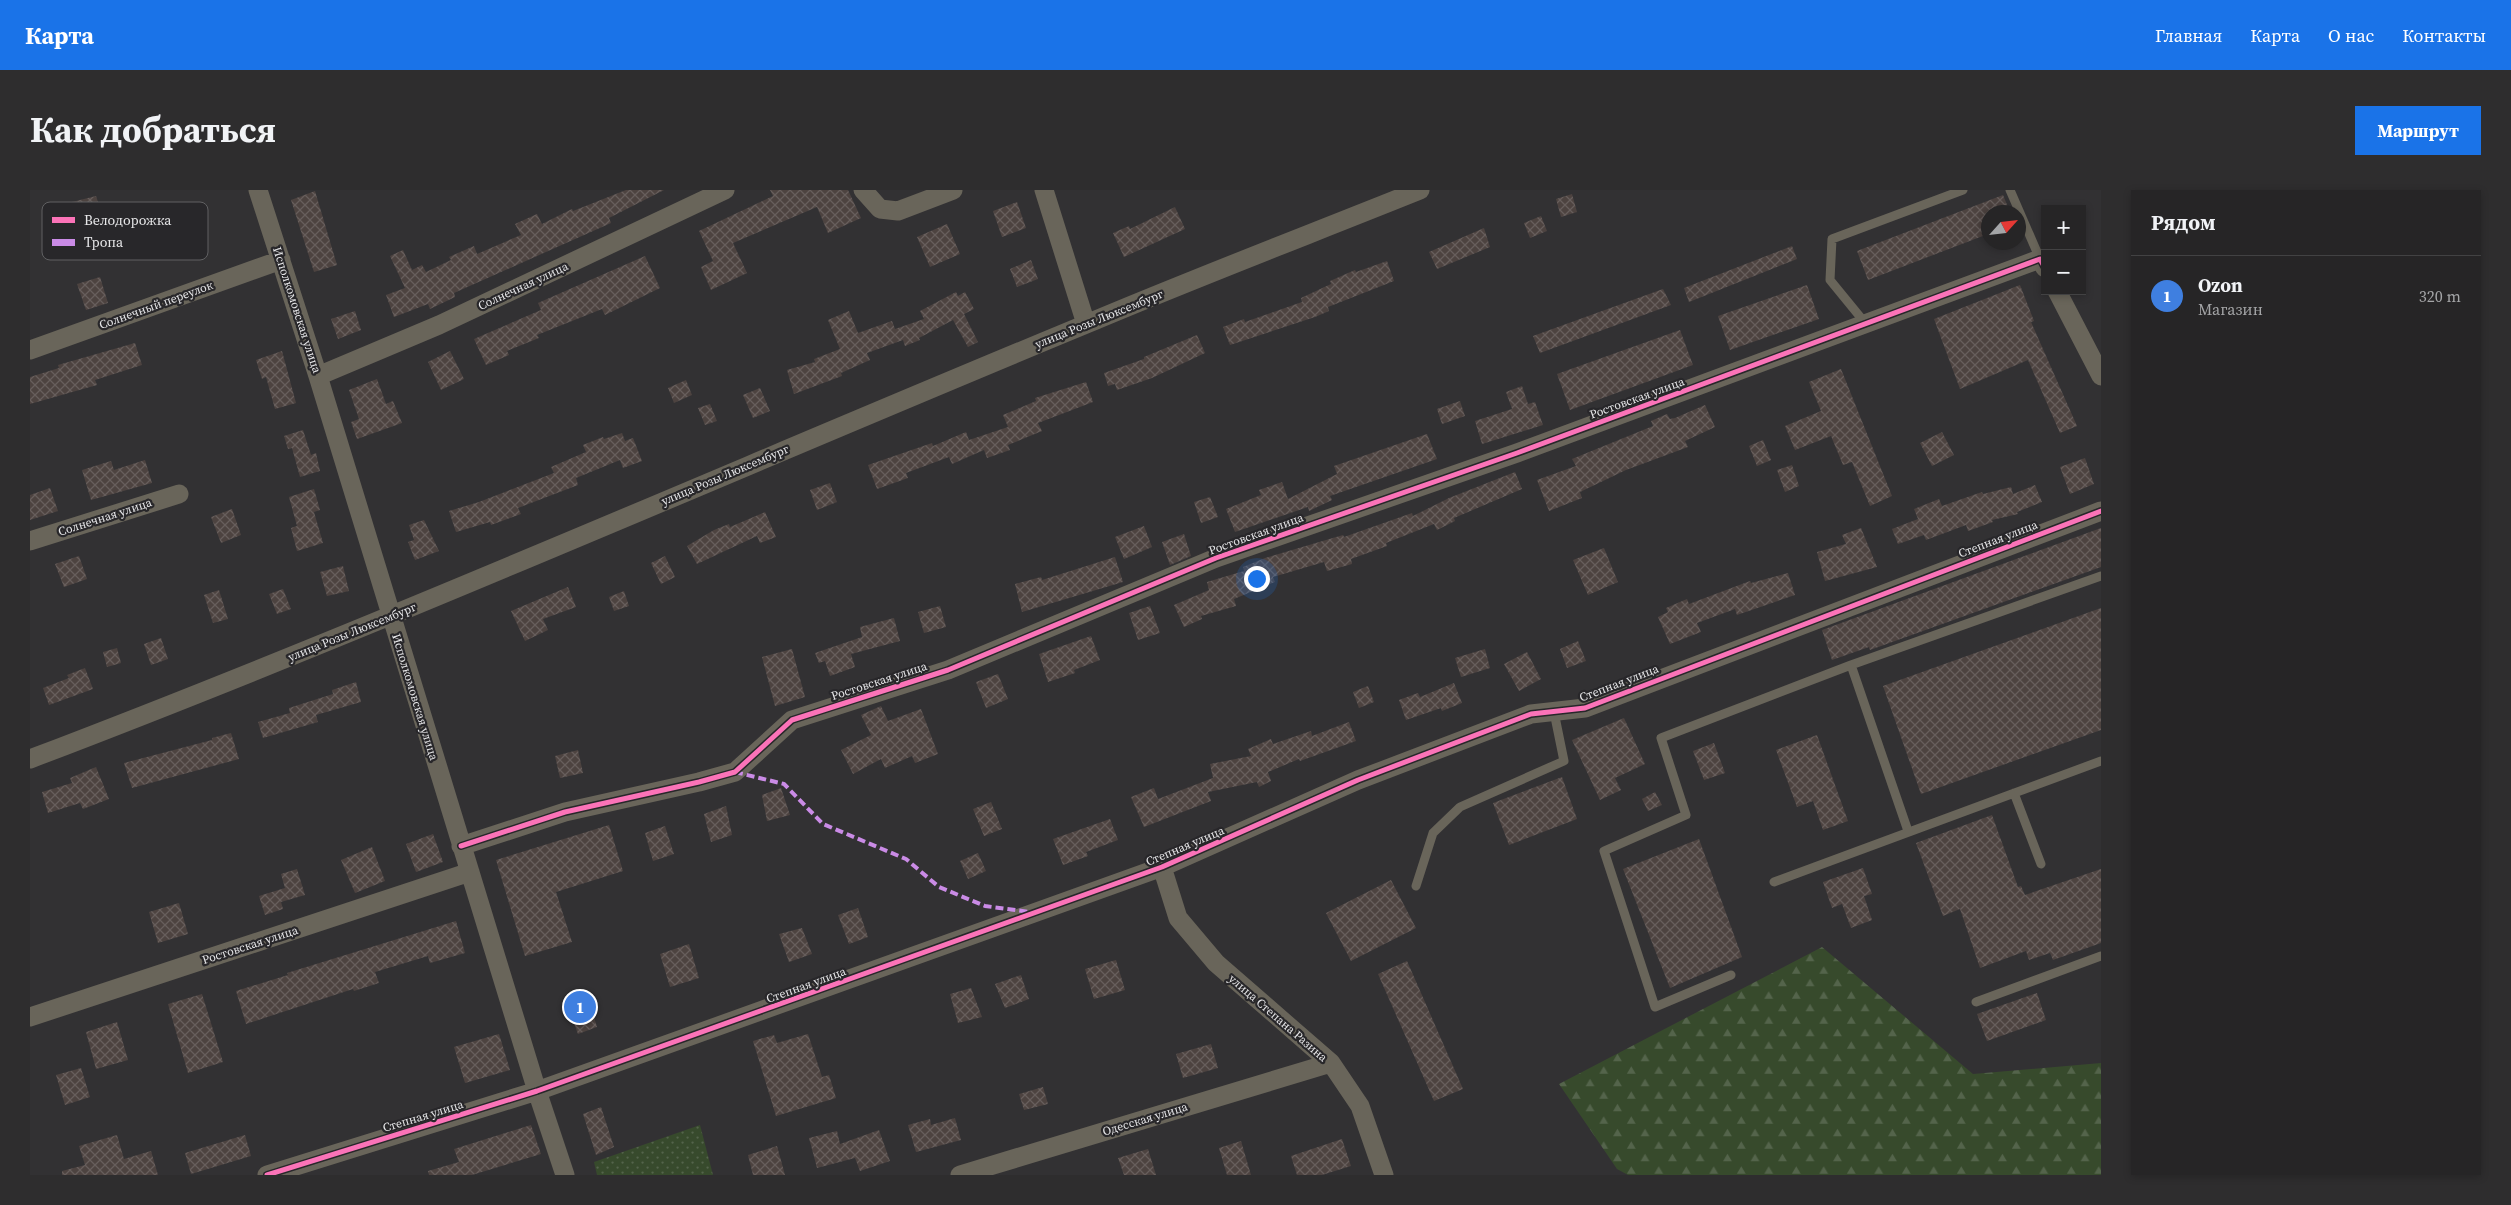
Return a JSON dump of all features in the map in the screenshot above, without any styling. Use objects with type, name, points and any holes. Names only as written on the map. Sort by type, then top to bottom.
[{"type":"street","name":"Исполкомовская улица","points":[[258,190],[318,376],[461,846],[565,1175]]},
{"type":"street","name":"Солнечная улица","points":[[318,376],[439,326],[725,190]]},
{"type":"street","points":[[863,190],[880,209],[898,212],[953,190]]},
{"type":"street","points":[[1044,190],[1086,324]]},
{"type":"street","name":"улица Розы Люксембург","points":[[30,759],[186,700],[1086,324],[1420,190]]},
{"type":"street","name":"Солнечный переулок","points":[[30,350],[280,260]]},
{"type":"street","name":"Ростовская улица","points":[[461,846],[566,812],[735,772],[792,720],[948,670],[1216,558],[1517,453],[1866,324],[2041,264]]},
{"type":"street","points":[[2059,295],[2101,376]]},
{"type":"street","name":"Солнечная улица","points":[[30,541],[180,494]]},
{"type":"street","name":"Степная улица","points":[[267,1175],[537,1091],[1162,868],[1358,780],[1531,714],[1585,708],[2101,511]]},
{"type":"street","name":"улица Степана Разина","points":[[1162,868],[1178,918],[1216,963],[1330,1063],[1360,1106],[1384,1175]]},
{"type":"street","name":"Ростовская улица","points":[[30,1017],[470,872]]},
{"type":"street","name":"Одесская улица","points":[[960,1175],[1330,1063]]},
{"type":"lane","points":[[1866,324],[1830,280],[1832,239],[1962,190]]},
{"type":"lane","points":[[2010,190],[2041,259]]},
{"type":"lane","points":[[1731,975],[1655,1007],[1604,851],[1686,816],[1661,738],[1851,665],[2101,576]]},
{"type":"lane","points":[[1851,665],[1908,832]]},
{"type":"lane","points":[[1416,886],[1433,833],[1460,807],[1564,761],[1554,712]]},
{"type":"lane","points":[[1774,882],[2101,761]]},
{"type":"lane","points":[[2014,793],[2042,864]]},
{"type":"lane","points":[[1976,1002],[2101,956]]},
{"type":"green space","points":[[1822,947],[1973,1074],[2101,1063],[2101,1175],[1628,1175],[1617,1169],[1559,1084]]},
{"type":"green space","points":[[700,1125],[713,1175],[597,1175],[594,1162]]},
{"type":"building","points":[[626,190],[664,190],[609,218],[611,223],[454,293],[455,297],[430,309],[428,304],[394,317],[386,295],[405,288],[390,256],[403,250],[412,270],[422,265],[426,272],[451,260],[449,257],[474,246],[477,254],[521,235],[515,224],[537,214],[542,224],[572,209],[573,211]]},
{"type":"building","points":[[770,190],[848,190],[861,218],[828,233],[817,207],[733,243],[747,273],[711,290],[701,267],[713,261],[699,231],[773,196]]},
{"type":"building","points":[[315,191],[337,265],[314,272],[291,200]]},
{"type":"building","points":[[1572,194],[1577,212],[1561,217],[1556,199]]},
{"type":"building","points":[[2003,195],[2007,205],[1981,205],[1981,237],[1868,280],[1857,251]]},
{"type":"building","points":[[96,196],[98,202],[72,202]]},
{"type":"building","points":[[1017,202],[1026,228],[1002,237],[993,211]]},
{"type":"building","points":[[1175,207],[1185,229],[1124,257],[1113,233],[1129,226],[1130,229]]},
{"type":"building","points":[[1541,216],[1547,231],[1530,238],[1524,223]]},
{"type":"building","points":[[947,224],[960,254],[930,267],[917,237]]},
{"type":"building","points":[[1484,228],[1490,247],[1437,269],[1429,252]]},
{"type":"building","points":[[1792,246],[1797,259],[1689,302],[1684,288]]},
{"type":"building","points":[[645,256],[660,288],[605,315],[602,309],[537,335],[539,338],[507,351],[509,355],[486,365],[474,339],[541,310],[538,303]]},
{"type":"building","points":[[1031,260],[1038,279],[1017,287],[1010,269]]},
{"type":"building","points":[[1387,261],[1394,281],[1328,307],[1329,311],[1315,317],[1230,345],[1223,327],[1244,319],[1245,322],[1302,302],[1301,298],[1331,284],[1330,281],[1355,270],[1356,272]]},
{"type":"building","points":[[100,277],[108,303],[86,310],[77,284]]},
{"type":"building","points":[[1807,285],[1819,319],[1730,350],[1718,316]]},
{"type":"building","points":[[2020,285],[2034,321],[2031,322],[2077,426],[2060,433],[2028,360],[1960,389],[1934,319]]},
{"type":"building","points":[[1663,289],[1671,305],[1540,353],[1533,336]]},
{"type":"building","points":[[956,292],[958,296],[965,292],[974,309],[964,314],[978,342],[968,347],[953,320],[919,338],[920,340],[905,346],[903,340],[867,353],[870,360],[841,373],[842,376],[794,394],[787,370],[815,362],[814,359],[840,349],[828,320],[849,311],[858,333],[892,321],[895,329],[924,319],[920,311]]},
{"type":"building","points":[[355,311],[361,330],[338,339],[331,319]]},
{"type":"building","points":[[1680,330],[1693,365],[1570,410],[1557,374]]},
{"type":"building","points":[[1197,335],[1205,353],[1152,378],[1117,390],[1115,384],[1108,386],[1104,373],[1144,359],[1144,357]]},
{"type":"building","points":[[135,343],[142,365],[95,380],[97,385],[30,404],[30,377],[59,368],[58,365]]},
{"type":"building","points":[[282,351],[296,403],[275,409],[266,377],[262,379],[256,360]]},
{"type":"building","points":[[450,351],[464,379],[441,390],[428,362]]},
{"type":"building","points":[[1841,369],[1892,496],[1870,506],[1852,462],[1843,465],[1831,436],[1795,450],[1785,426],[1821,411],[1809,382]]},
{"type":"building","points":[[377,379],[386,404],[393,401],[402,423],[357,439],[351,422],[359,419],[349,390]]},
{"type":"building","points":[[686,380],[692,395],[674,403],[668,388]]},
{"type":"building","points":[[1086,382],[1093,402],[1038,423],[1042,431],[1008,445],[1010,450],[987,458],[984,450],[952,464],[949,457],[906,473],[908,478],[877,489],[868,465],[932,443],[933,446],[966,432],[969,440],[1008,427],[1003,415],[1036,401],[1035,398]]},
{"type":"building","points":[[1522,386],[1528,404],[1535,402],[1543,425],[1482,444],[1475,421],[1512,409],[1506,392]]},
{"type":"building","points":[[760,388],[770,411],[753,418],[743,395]]},
{"type":"building","points":[[1460,401],[1465,416],[1442,424],[1437,409]]},
{"type":"building","points":[[710,404],[717,421],[705,425],[698,408]]},
{"type":"building","points":[[1705,405],[1715,427],[1685,441],[1688,447],[1626,470],[1580,492],[1582,498],[1549,511],[1537,480],[1576,466],[1572,459],[1653,426],[1651,421],[1667,414],[1670,419],[1675,418]]},
{"type":"building","points":[[303,430],[311,455],[316,453],[320,471],[300,477],[292,448],[288,449],[284,436]]},
{"type":"building","points":[[1942,432],[1954,455],[1932,466],[1920,443]]},
{"type":"building","points":[[622,433],[625,441],[633,438],[642,461],[623,468],[620,460],[576,478],[578,485],[518,508],[521,514],[491,525],[490,522],[456,532],[449,511],[479,502],[554,473],[551,467],[586,452],[583,445],[603,437],[604,439]]},
{"type":"building","points":[[1427,434],[1437,459],[1330,496],[1332,500],[1309,511],[1308,507],[1235,532],[1226,509],[1261,495],[1259,490],[1282,482],[1288,499],[1337,474],[1334,466]]},
{"type":"building","points":[[1763,440],[1771,460],[1757,466],[1749,446]]},
{"type":"building","points":[[2085,458],[2094,484],[2070,494],[2060,467]]},
{"type":"building","points":[[145,460],[152,483],[91,500],[82,470],[111,461],[114,470]]},
{"type":"building","points":[[1792,465],[1799,486],[1785,492],[1777,470]]},
{"type":"building","points":[[1515,472],[1522,489],[1454,518],[1455,521],[1437,530],[1434,524],[1386,543],[1387,546],[1351,559],[1352,564],[1327,571],[1324,562],[1273,577],[1275,582],[1234,599],[1236,606],[1201,616],[1202,619],[1184,627],[1174,605],[1209,590],[1207,582],[1244,571],[1243,567],[1265,558],[1343,535],[1344,537],[1412,513],[1413,516],[1449,498]]},
{"type":"building","points":[[830,483],[837,502],[817,510],[810,490]]},
{"type":"building","points":[[2035,485],[2042,502],[2017,512],[2018,514],[1992,520],[1993,522],[1968,531],[1966,525],[1926,540],[1924,535],[1898,544],[1892,529],[1918,519],[1914,509],[1939,499],[1942,506],[1982,492],[1983,494],[2011,487],[2013,494]]},
{"type":"building","points":[[50,488],[58,511],[30,520],[30,495]]},
{"type":"building","points":[[314,489],[320,510],[314,512],[323,543],[297,551],[291,528],[297,526],[289,497]]},
{"type":"building","points":[[1210,497],[1218,517],[1201,523],[1194,502]]},
{"type":"building","points":[[232,509],[241,535],[221,543],[211,517]]},
{"type":"building","points":[[765,512],[776,537],[760,543],[757,536],[697,564],[687,546],[714,530],[729,524],[730,527]]},
{"type":"building","points":[[424,520],[439,551],[415,560],[408,542],[414,540],[409,525]]},
{"type":"building","points":[[1144,526],[1152,547],[1124,559],[1115,537]]},
{"type":"building","points":[[1861,528],[1877,567],[1825,581],[1817,552],[1846,544],[1842,535]]},
{"type":"building","points":[[2101,528],[2101,567],[1870,650],[1869,647],[1832,660],[1822,630]]},
{"type":"building","points":[[1184,534],[1191,556],[1170,565],[1162,542]]},
{"type":"building","points":[[1604,548],[1618,582],[1588,595],[1573,560]]},
{"type":"building","points":[[79,556],[87,579],[64,587],[55,564]]},
{"type":"building","points":[[665,556],[675,577],[661,584],[651,563]]},
{"type":"building","points":[[1115,557],[1123,582],[1022,612],[1015,584],[1041,577],[1042,580]]},
{"type":"building","points":[[343,566],[349,591],[327,596],[320,572]]},
{"type":"building","points":[[1788,573],[1795,595],[1737,615],[1735,609],[1697,623],[1701,632],[1670,644],[1658,617],[1668,612],[1666,608],[1687,599],[1689,604],[1750,581],[1751,583]]},
{"type":"building","points":[[568,587],[576,607],[543,619],[548,630],[525,641],[511,611]]},
{"type":"building","points":[[283,589],[291,609],[277,614],[269,594]]},
{"type":"building","points":[[219,590],[228,619],[213,623],[204,595]]},
{"type":"building","points":[[624,591],[629,606],[614,611],[609,597]]},
{"type":"building","points":[[940,606],[946,627],[924,633],[918,612]]},
{"type":"building","points":[[1150,606],[1160,633],[1138,640],[1129,613]]},
{"type":"building","points":[[2101,608],[2101,730],[1921,794],[1883,686]]},
{"type":"building","points":[[894,618],[900,641],[851,654],[855,667],[830,676],[825,661],[819,663],[815,653],[862,637],[860,627]]},
{"type":"building","points":[[1091,636],[1100,660],[1074,670],[1075,673],[1048,682],[1039,654]]},
{"type":"building","points":[[161,638],[168,659],[151,665],[144,644]]},
{"type":"building","points":[[1578,641],[1586,661],[1567,668],[1560,649]]},
{"type":"building","points":[[117,648],[121,663],[107,667],[103,652]]},
{"type":"building","points":[[792,649],[805,697],[775,706],[762,657]]},
{"type":"building","points":[[1485,649],[1490,668],[1461,677],[1455,658]]},
{"type":"building","points":[[1527,652],[1541,679],[1519,691],[1504,664]]},
{"type":"building","points":[[85,668],[93,689],[49,705],[43,688],[69,678],[67,675]]},
{"type":"building","points":[[998,674],[1008,699],[986,708],[976,682]]},
{"type":"building","points":[[356,682],[361,702],[316,715],[318,722],[263,738],[258,722],[290,713],[289,708],[333,694],[332,690]]},
{"type":"building","points":[[1454,683],[1462,703],[1442,711],[1441,708],[1406,720],[1399,700],[1418,693],[1420,697]]},
{"type":"building","points":[[1368,686],[1374,702],[1359,708],[1353,692]]},
{"type":"building","points":[[881,706],[888,721],[921,709],[938,754],[915,763],[912,756],[885,768],[881,759],[853,774],[841,750],[871,735],[861,715]]},
{"type":"building","points":[[1624,718],[1645,764],[1615,778],[1621,790],[1600,800],[1572,740]]},
{"type":"building","points":[[1349,722],[1356,741],[1300,761],[1299,759],[1268,772],[1271,781],[1259,787],[1257,782],[1208,792],[1211,801],[1144,827],[1131,797],[1154,788],[1158,799],[1213,778],[1210,764],[1251,756],[1248,749],[1271,739],[1273,744],[1311,731],[1312,736]]},
{"type":"building","points":[[231,733],[239,759],[132,788],[124,763],[212,740],[212,738]]},
{"type":"building","points":[[1817,735],[1848,821],[1823,830],[1813,801],[1797,807],[1776,750]]},
{"type":"building","points":[[1714,743],[1725,773],[1704,780],[1693,751]]},
{"type":"building","points":[[578,750],[583,773],[560,778],[555,756]]},
{"type":"building","points":[[96,767],[109,799],[83,809],[80,803],[48,813],[42,792],[72,783],[70,778]]},
{"type":"building","points":[[1562,777],[1577,819],[1509,845],[1493,803]]},
{"type":"building","points":[[781,788],[790,815],[767,821],[762,795]]},
{"type":"building","points":[[1655,792],[1662,805],[1648,811],[1642,799]]},
{"type":"building","points":[[991,802],[1002,829],[984,836],[973,809]]},
{"type":"building","points":[[726,806],[732,835],[711,842],[704,814]]},
{"type":"building","points":[[1992,815],[2018,887],[2021,886],[2025,895],[2101,869],[2101,943],[2053,960],[2050,953],[2029,960],[2026,951],[1980,968],[1960,909],[1943,916],[1916,843]]},
{"type":"building","points":[[1110,819],[1118,840],[1086,852],[1088,856],[1063,865],[1053,839]]},
{"type":"building","points":[[609,825],[623,871],[556,892],[572,942],[525,956],[496,860]]},
{"type":"building","points":[[665,826],[674,854],[653,861],[645,833]]},
{"type":"building","points":[[433,834],[443,862],[416,872],[406,844]]},
{"type":"building","points":[[1699,839],[1742,957],[1670,988],[1623,869]]},
{"type":"building","points":[[372,847],[385,881],[355,893],[341,860]]},
{"type":"building","points":[[978,853],[986,871],[968,879],[960,861]]},
{"type":"building","points":[[1863,868],[1872,894],[1864,896],[1872,920],[1851,928],[1842,904],[1832,908],[1823,882]]},
{"type":"building","points":[[297,869],[305,895],[281,902],[283,909],[265,915],[259,896],[285,888],[281,874]]},
{"type":"building","points":[[1391,880],[1416,928],[1351,961],[1326,913]]},
{"type":"building","points":[[179,903],[188,934],[158,943],[149,912]]},
{"type":"building","points":[[858,908],[868,937],[849,944],[838,915]]},
{"type":"building","points":[[456,921],[465,953],[430,963],[428,956],[375,972],[379,983],[354,991],[353,989],[246,1024],[236,991],[288,975],[287,973]]},
{"type":"building","points":[[802,928],[812,954],[789,962],[779,934]]},
{"type":"building","points":[[689,944],[699,978],[670,987],[660,954]]},
{"type":"building","points":[[1116,960],[1125,990],[1094,999],[1085,969]]},
{"type":"building","points":[[1407,961],[1463,1089],[1434,1101],[1378,974]]},
{"type":"building","points":[[1021,975],[1029,999],[1005,1008],[995,984]]},
{"type":"building","points":[[971,988],[982,1017],[958,1023],[950,994]]},
{"type":"building","points":[[2037,993],[2046,1020],[1987,1041],[1977,1014]]},
{"type":"building","points":[[202,994],[223,1062],[188,1073],[168,1004]]},
{"type":"building","points":[[589,1000],[597,1027],[578,1034],[568,1007]]},
{"type":"building","points":[[117,1022],[128,1060],[96,1069],[86,1032]]},
{"type":"building","points":[[499,1034],[510,1070],[465,1083],[454,1047]]},
{"type":"building","points":[[808,1034],[822,1077],[829,1075],[836,1098],[776,1116],[753,1041],[774,1035],[777,1043]]},
{"type":"building","points":[[1211,1044],[1218,1068],[1183,1078],[1176,1054]]},
{"type":"building","points":[[81,1068],[90,1097],[65,1105],[56,1075]]},
{"type":"building","points":[[1043,1087],[1048,1104],[1024,1110],[1019,1094]]},
{"type":"building","points":[[601,1107],[614,1147],[596,1155],[583,1114]]},
{"type":"building","points":[[955,1118],[961,1140],[916,1152],[908,1125],[930,1119],[931,1125]]},
{"type":"building","points":[[531,1125],[541,1154],[472,1175],[429,1175],[428,1171],[459,1162],[454,1149]]},
{"type":"building","points":[[879,1130],[890,1161],[860,1171],[855,1158],[817,1168],[809,1138],[837,1131],[840,1144]]},
{"type":"building","points":[[117,1135],[124,1159],[151,1151],[158,1175],[62,1175],[62,1171],[85,1165],[79,1146]]},
{"type":"building","points":[[245,1135],[251,1156],[191,1174],[185,1153]]},
{"type":"building","points":[[1342,1139],[1351,1166],[1322,1175],[1297,1175],[1291,1156]]},
{"type":"building","points":[[1241,1141],[1251,1175],[1227,1175],[1219,1148]]},
{"type":"building","points":[[777,1146],[785,1175],[753,1175],[748,1155]]},
{"type":"building","points":[[1148,1149],[1156,1175],[1124,1175],[1118,1158]]},
{"type":"marked path","points":[[735,772],[784,784],[823,824],[906,859],[939,887],[985,906],[1030,912]]},
{"type":"cycle path","points":[[461,846],[565,812],[735,772],[792,720],[948,670],[1216,558],[1517,453],[2040,259],[2041,261]]},
{"type":"cycle path","points":[[267,1175],[537,1091],[1162,867],[1358,780],[1531,714],[1585,708],[2101,511]]},
{"type":"place","name":"Ozon","points":[[580,1007]]}]
